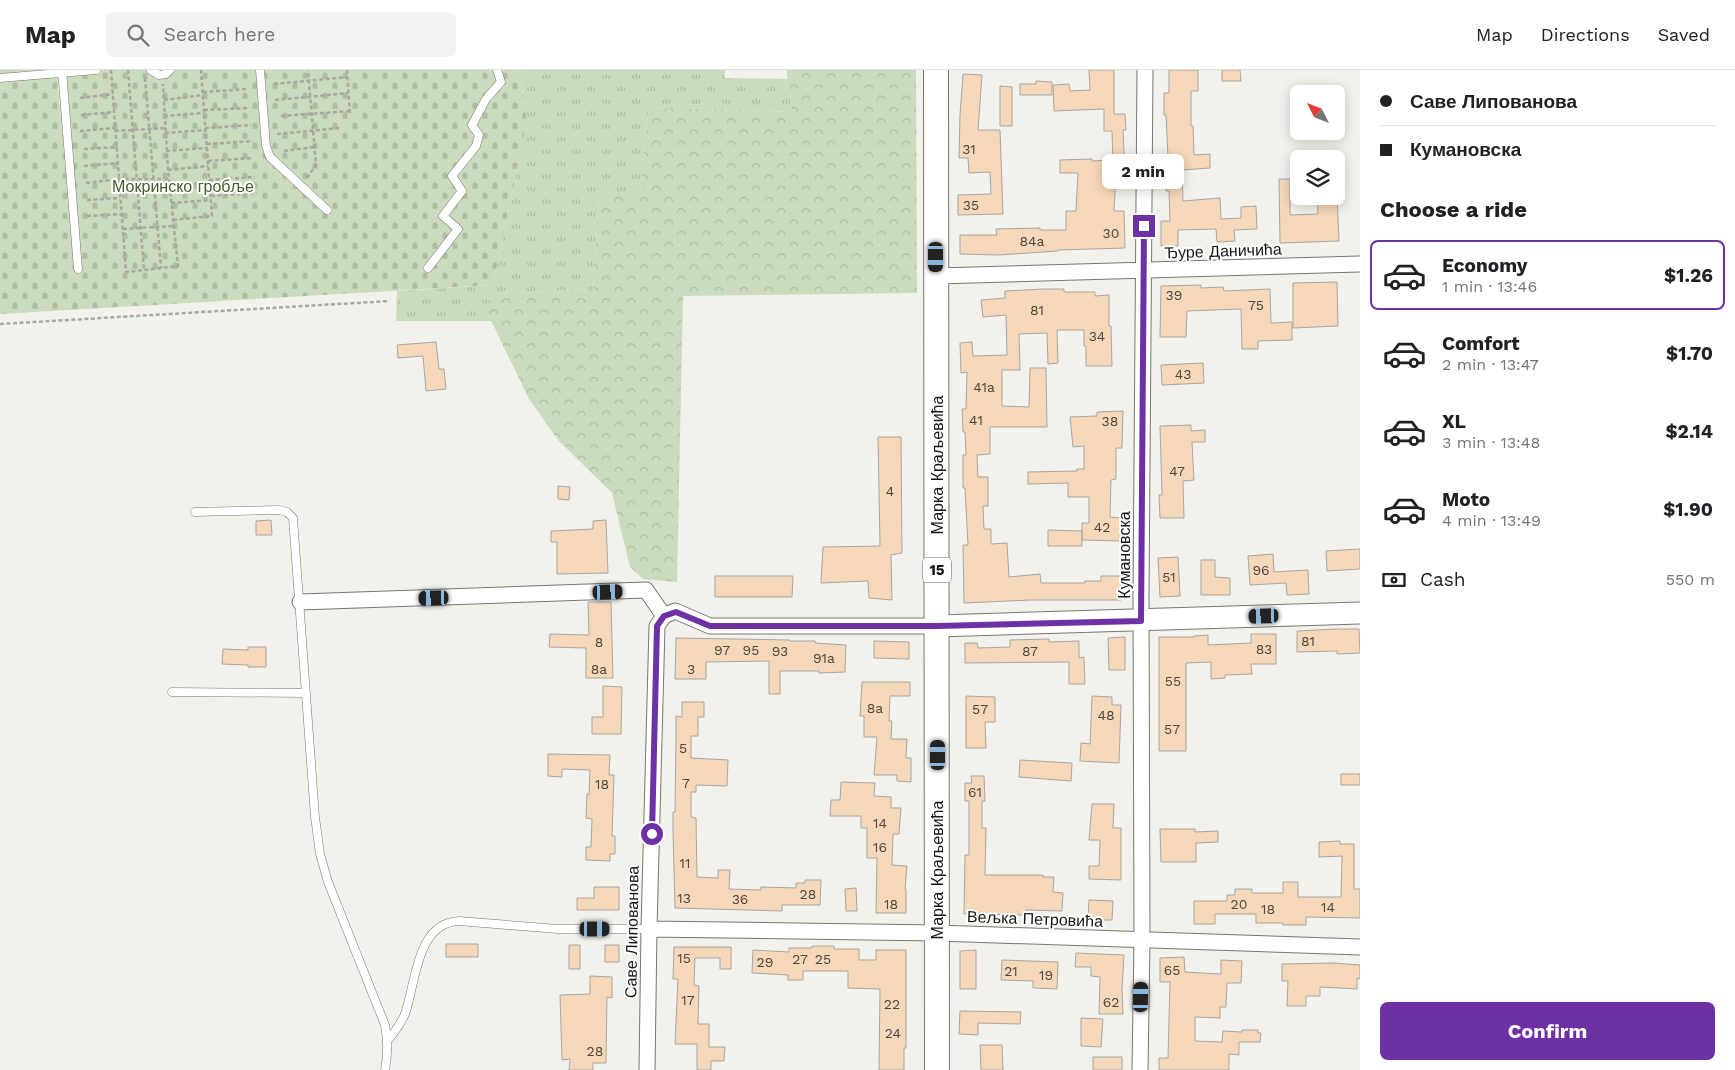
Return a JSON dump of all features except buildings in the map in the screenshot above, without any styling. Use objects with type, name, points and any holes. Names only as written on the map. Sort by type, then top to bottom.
[{"type":"main road","name":"Марка Краљевића","points":[[936,70],[937,1070]]},
{"type":"street","name":"Кумановска","points":[[1140,1070],[1145,70]]},
{"type":"street","name":"Ђуре Даничића","points":[[936,276],[1360,264]]},
{"type":"street","points":[[300,602],[646,590],[664,616],[676,612],[710,626],[937,626],[1360,613]]},
{"type":"street","name":"Саве Липованова","points":[[647,1070],[657,626],[664,616]]},
{"type":"street","name":"Вељка Петровића","points":[[649,929],[938,933],[1360,947]]},
{"type":"lane","points":[[0,78],[96,70]]},
{"type":"lane","points":[[151,70],[155,74],[163,75],[170,70]]},
{"type":"lane","points":[[260,70],[266,146],[270,157],[327,210]]},
{"type":"lane","points":[[428,268],[458,229],[443,216],[462,192],[452,176],[476,146],[479,135],[472,126],[486,98],[501,82],[497,70]]},
{"type":"lane","points":[[63,72],[78,269]]},
{"type":"lane","points":[[196,512],[280,510],[290,514],[293,518],[315,817],[320,854],[328,882],[386,1025],[388,1040],[387,1059],[384,1070]]},
{"type":"lane","points":[[172,692],[306,693]]},
{"type":"lane","points":[[388,1040],[404,1018],[417,967],[428,939],[436,929],[447,922],[459,921],[558,929],[649,929]]},
{"type":"path","points":[[112,70],[126,272],[178,266],[168,179],[163,75]]},
{"type":"path","points":[[128,70],[144,270]]},
{"type":"path","points":[[145,70],[161,268]]},
{"type":"path","points":[[173,220],[212,216],[201,70]]},
{"type":"path","points":[[301,185],[316,165],[308,70]]},
{"type":"path","points":[[281,116],[350,113],[347,70]]},
{"type":"path","points":[[274,84],[347,77]]},
{"type":"path","points":[[164,100],[203,93],[247,89]]},
{"type":"path","points":[[275,100],[348,93]]},
{"type":"path","points":[[80,98],[113,94]]},
{"type":"path","points":[[164,116],[249,108]]},
{"type":"path","points":[[81,115],[114,112]]},
{"type":"path","points":[[165,133],[251,125]]},
{"type":"path","points":[[80,131],[165,128]]},
{"type":"path","points":[[277,134],[340,128]]},
{"type":"path","points":[[166,151],[253,141]]},
{"type":"path","points":[[84,149],[116,147]]},
{"type":"path","points":[[284,151],[314,147]]},
{"type":"path","points":[[208,161],[253,158]]},
{"type":"path","points":[[84,166],[118,163]]},
{"type":"path","points":[[168,170],[208,166]]},
{"type":"path","points":[[169,186],[255,177]]},
{"type":"path","points":[[86,183],[119,179],[168,179]]},
{"type":"path","points":[[171,203],[257,193]]},
{"type":"path","points":[[87,200],[121,198]]},
{"type":"path","points":[[87,216],[122,214]]},
{"type":"path","points":[[123,229],[174,226]]},
{"type":"path","points":[[0,324],[389,301]]},
{"type":"green space","name":"Мокринско гробље","points":[[0,70],[57,70],[62,138],[58,70],[519,70],[527,121],[493,285],[0,314]]},
{"type":"green space","points":[[519,70],[725,70],[725,78],[787,79],[792,112],[649,107],[640,193],[599,196],[593,289],[494,294],[486,310],[492,321],[396,321],[397,291],[493,285],[527,121]]},
{"type":"green space","points":[[787,70],[916,70],[917,293],[683,296],[677,582],[643,579],[630,567],[612,493],[558,440],[529,399],[486,310],[494,294],[593,289],[599,196],[640,192],[649,107],[792,112]]},
{"type":"route","points":[[652,834],[657,626],[664,616],[676,612],[710,626],[937,626],[1141,621],[1144,226]]}]
